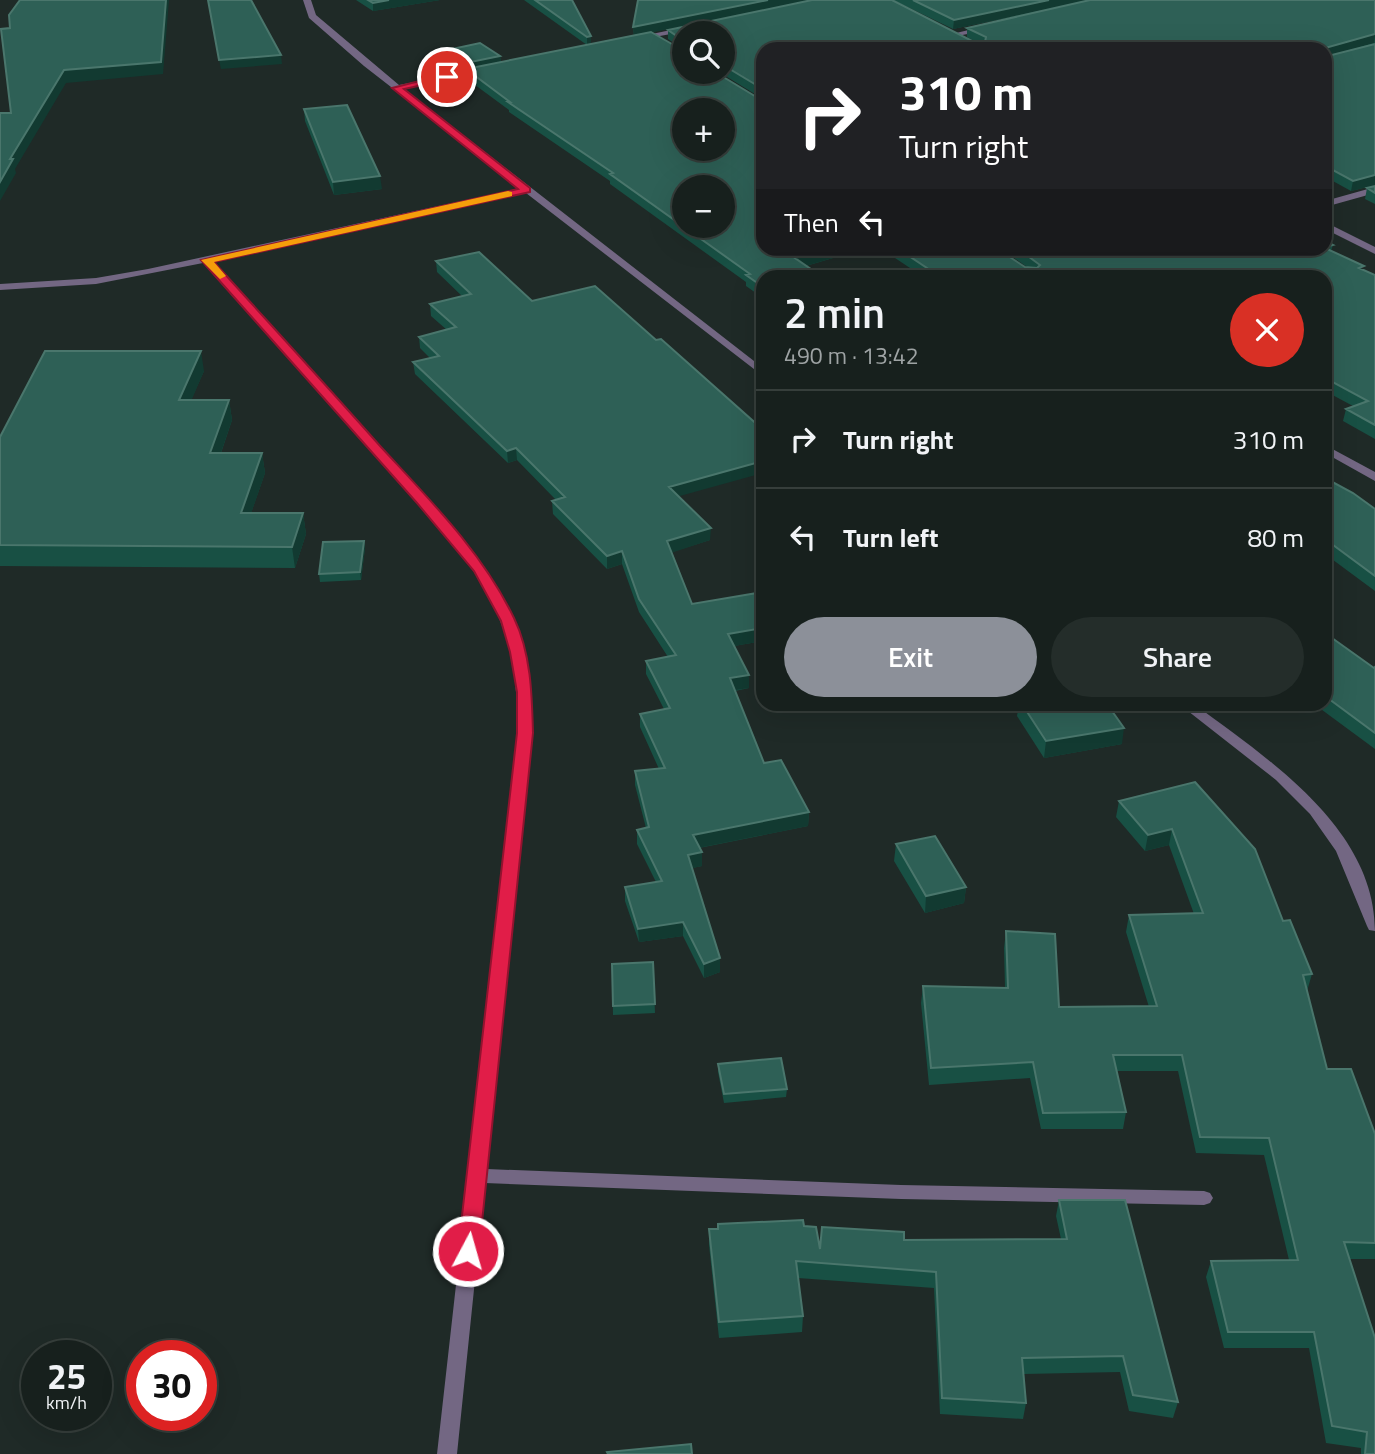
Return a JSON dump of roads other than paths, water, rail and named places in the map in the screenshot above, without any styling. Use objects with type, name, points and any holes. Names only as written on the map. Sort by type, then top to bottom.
[{"type":"street","points":[[307,0],[312,16],[322,26],[396,88],[756,365]]},
{"type":"street","points":[[952,35],[992,26]]},
{"type":"street","points":[[940,29],[967,42]]},
{"type":"street","points":[[624,41],[672,31]]},
{"type":"street","points":[[651,35],[662,42]]},
{"type":"street","points":[[396,88],[490,68]]},
{"type":"street","points":[[0,287],[96,281],[206,260],[526,190]]},
{"type":"street","points":[[1332,202],[1375,190]]},
{"type":"street","points":[[1332,229],[1375,251]]},
{"type":"street","points":[[206,260],[430,510],[480,570],[508,621],[524,692],[525,733],[447,1454]]},
{"type":"street","points":[[1332,452],[1375,477]]},
{"type":"street","points":[[1195,711],[1296,792],[1328,827],[1346,855],[1375,926]]},
{"type":"street","points":[[476,1175],[901,1192],[1204,1198]]}]
